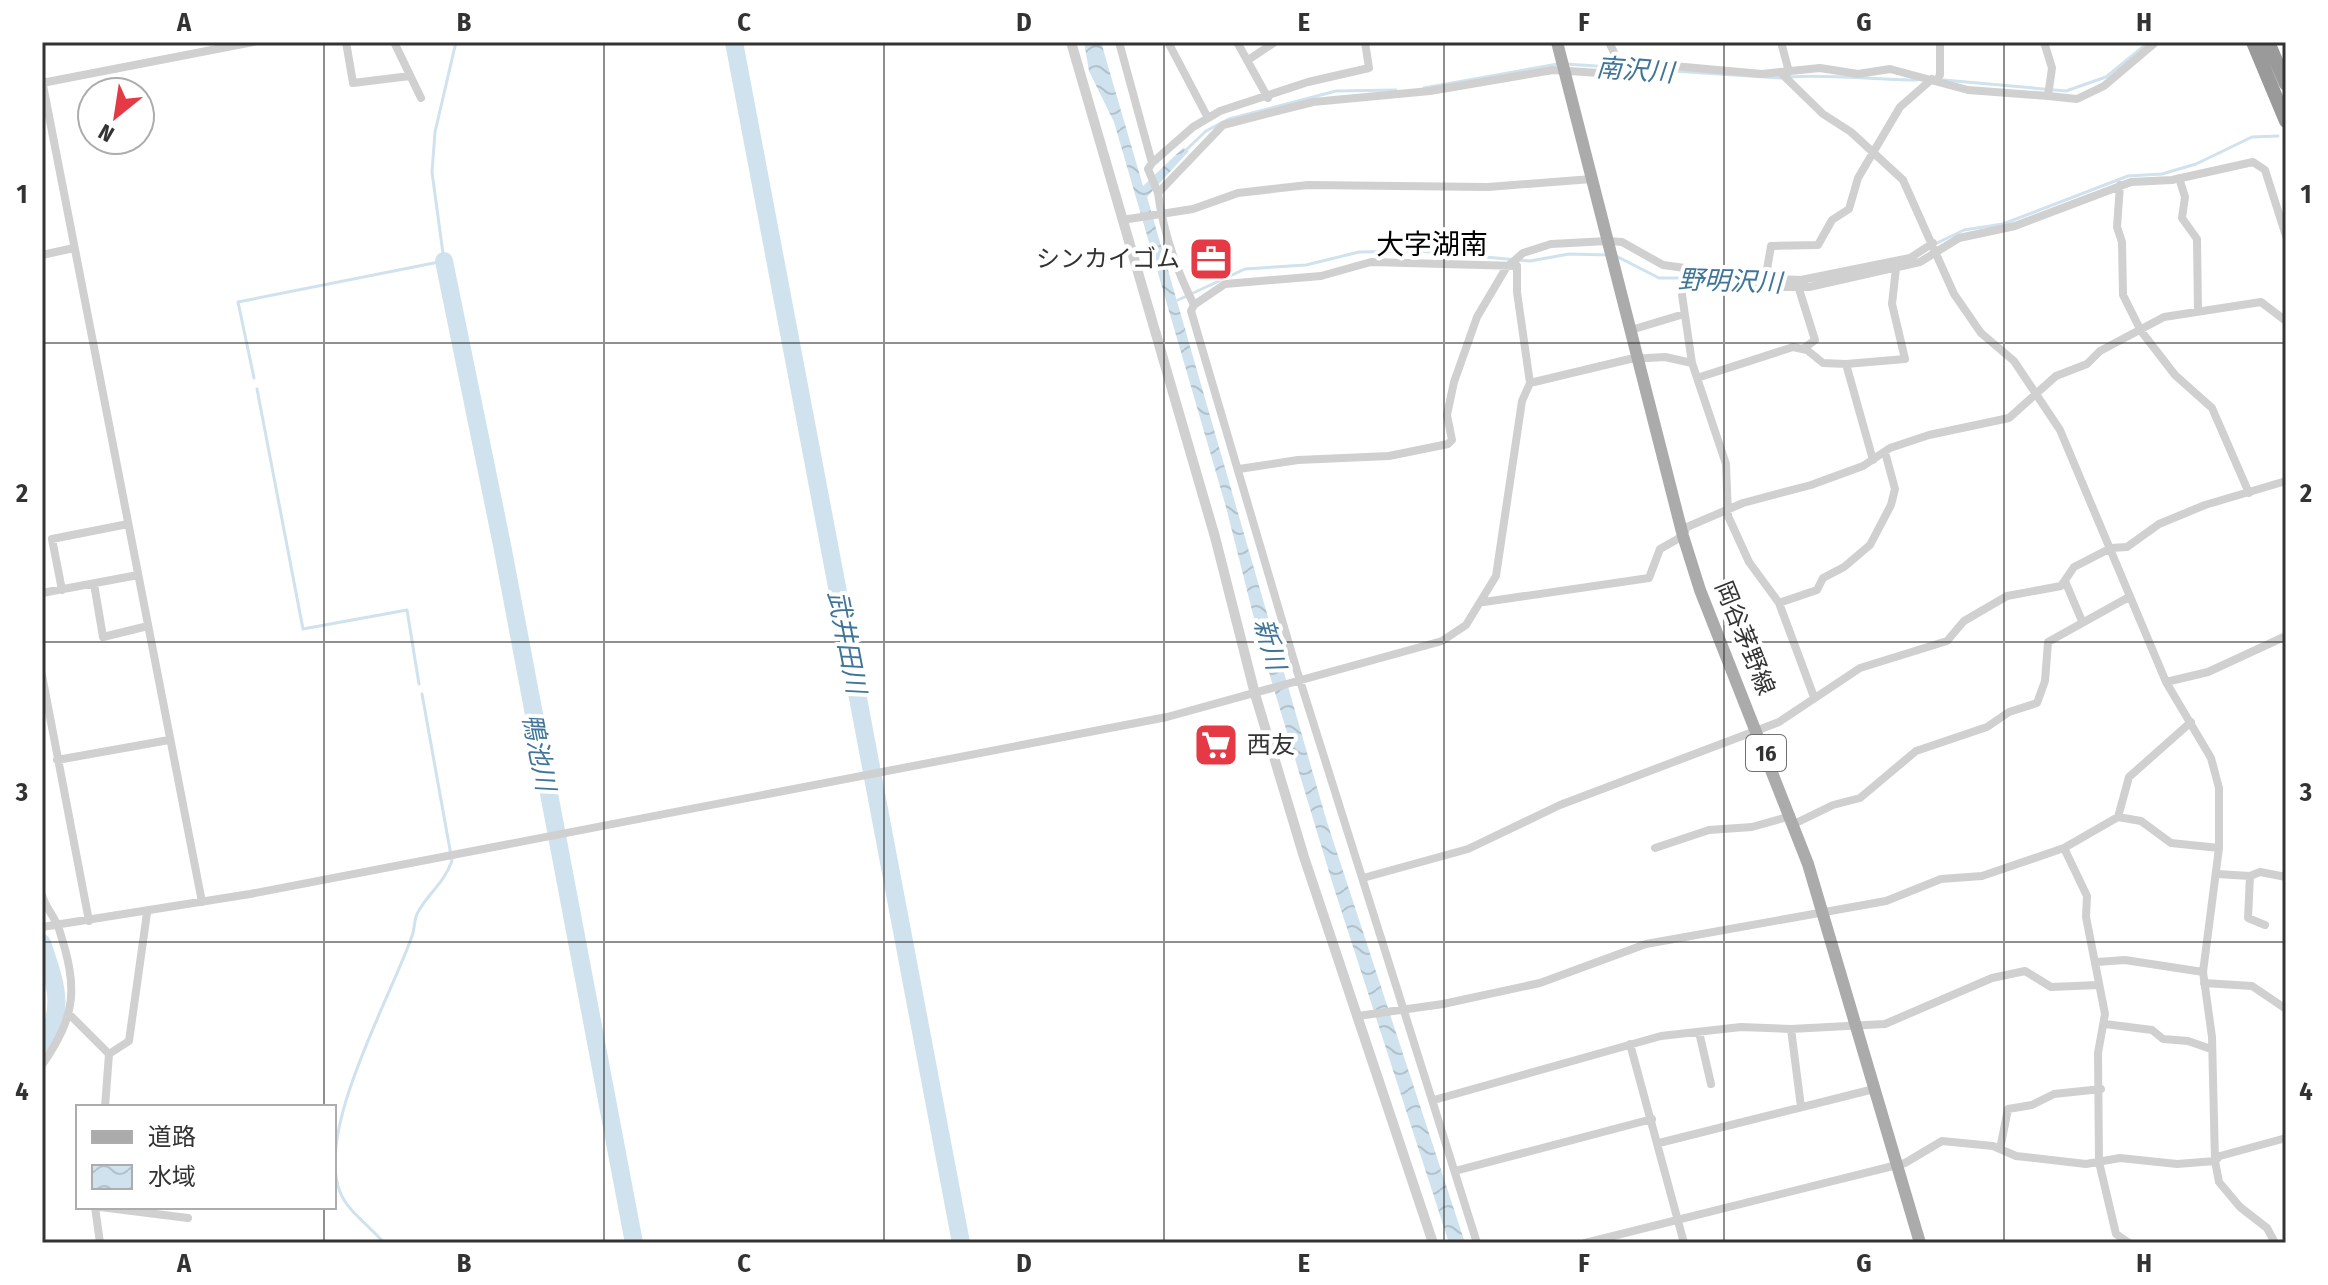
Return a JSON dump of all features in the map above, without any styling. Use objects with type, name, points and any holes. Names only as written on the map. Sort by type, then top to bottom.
[{"type":"highway","points":[[2253,42],[2286,121]]},
{"type":"highway","points":[[2268,42],[2286,84]]},
{"type":"main road","name":"岡谷茅野線","points":[[1557,42],[1683,536],[1700,590],[1792,820],[1920,1243]]},
{"type":"street","points":[[202,902],[42,82],[210,46],[253,42]]},
{"type":"street","points":[[346,42],[353,83],[410,76]]},
{"type":"street","points":[[394,42],[421,98]]},
{"type":"street","points":[[1071,42],[1126,219],[1261,692],[1304,857],[1363,1015],[1433,1243]]},
{"type":"street","points":[[1119,42],[1152,163]]},
{"type":"street","points":[[1168,42],[1208,118]]},
{"type":"street","points":[[1237,42],[1268,98]]},
{"type":"street","points":[[1248,60],[1275,42]]},
{"type":"street","points":[[1194,305],[1158,213],[1158,193],[1148,169],[1220,111],[1268,98],[1308,82],[1361,73],[1369,68],[1365,42]]},
{"type":"street","points":[[1158,193],[1223,125],[1313,102],[1430,91],[1564,70],[1615,74],[1618,61],[1609,42]]},
{"type":"street","points":[[1781,42],[1784,72],[1823,114],[1851,132],[1903,180],[1954,294],[1981,333],[2014,361],[2069,448],[2166,682],[2211,758],[2221,812],[2217,874],[2203,972],[2211,1049],[2215,1161],[2219,1182],[2240,1207],[2267,1228],[2275,1243]]},
{"type":"street","points":[[1764,287],[1771,246],[1818,245],[1832,220],[1849,209],[1858,178],[1900,107],[1940,75],[1940,42]]},
{"type":"street","points":[[2044,42],[2052,68],[2048,96]]},
{"type":"street","points":[[1618,61],[1762,74],[1820,68],[1858,74],[1890,69],[1968,90],[2077,99],[2104,86],[2156,42]]},
{"type":"street","points":[[1239,469],[1298,460],[1389,456],[1448,444],[1452,440],[1447,415],[1454,382],[1477,317],[1506,268],[1523,253],[1551,244],[1609,245],[1622,242],[1663,265],[1764,287],[1799,289],[1896,268],[1935,253],[1959,238],[2015,226],[2120,185],[2179,178],[2253,162],[2265,170],[2286,236]]},
{"type":"street","points":[[2179,178],[2185,197],[2182,218],[2197,239],[2198,311]]},
{"type":"street","points":[[1126,219],[1193,209],[1238,193],[1308,185],[1488,187],[1592,179]]},
{"type":"street","points":[[2120,185],[2117,227],[2122,242],[2123,295],[2141,331],[2175,375],[2212,408],[2249,493]]},
{"type":"street","points":[[1814,697],[1779,603],[1749,562],[1728,516],[1726,464],[1692,363],[1681,288],[1689,281],[1766,277],[1801,280],[1910,258],[1933,243]]},
{"type":"street","points":[[42,255],[74,248]]},
{"type":"street","points":[[43,927],[147,913],[1167,717],[1299,682],[1442,641],[1466,625],[1484,602],[1496,576],[1522,401],[1530,383],[1517,292],[1517,266],[1371,262],[1321,276],[1225,284],[1194,305],[1191,311],[1299,682],[1363,878],[1400,1009],[1434,1100],[1477,1243]]},
{"type":"street","points":[[1697,378],[1793,347],[1803,349],[1823,363],[1905,359],[1892,304],[1896,268]]},
{"type":"street","points":[[1799,289],[1815,340],[1803,349]]},
{"type":"street","points":[[1484,602],[1649,578],[1660,549],[1683,536],[1687,527],[1729,509],[1811,485],[1873,460],[1885,452],[1953,428],[2009,418],[2056,376],[2087,364],[2100,351],[2164,317],[2261,302],[2286,321]]},
{"type":"street","points":[[1631,330],[1684,314]]},
{"type":"street","points":[[1530,383],[1638,360],[1665,357],[1692,363]]},
{"type":"street","points":[[1846,364],[1873,460]]},
{"type":"street","points":[[1779,603],[1817,590],[1823,578],[1844,567],[1870,545],[1895,489],[1885,452]]},
{"type":"street","points":[[1363,878],[1468,849],[1560,805],[1779,722],[1860,668],[1947,641],[1964,621],[2007,596],[2061,586],[2074,567],[2111,548],[2127,547],[2159,524],[2286,481]]},
{"type":"street","points":[[62,590],[52,539],[128,524]]},
{"type":"street","points":[[42,593],[138,575]]},
{"type":"street","points":[[2065,581],[2082,621]]},
{"type":"street","points":[[94,584],[103,637],[148,626]]},
{"type":"street","points":[[1655,848],[1709,830],[1792,820],[1860,798],[1916,751],[1987,727],[2009,712],[2037,703],[2045,681],[2048,642],[2129,597]]},
{"type":"street","points":[[2166,682],[2208,672],[2286,636]]},
{"type":"street","points":[[42,675],[89,921]]},
{"type":"street","points":[[2118,817],[2129,777],[2191,722]]},
{"type":"street","points":[[57,760],[169,740]]},
{"type":"street","points":[[1363,1015],[1558,978],[1646,944],[1821,910],[1886,901],[1941,879],[1982,876],[2064,848],[2118,817],[2141,821],[2171,843],[2219,848]]},
{"type":"street","points":[[2064,848],[2087,896],[2086,917],[2097,962],[2105,1024],[2098,1053],[2101,1089],[2099,1162],[2116,1234],[2127,1243]]},
{"type":"street","points":[[2217,874],[2250,876],[2260,872],[2286,877]]},
{"type":"street","points":[[2250,876],[2248,918],[2265,925]]},
{"type":"street","points":[[42,895],[58,925],[72,978],[71,1016],[42,1065]]},
{"type":"street","points":[[109,1054],[129,1041],[147,913]]},
{"type":"street","points":[[2097,962],[2125,960],[2203,972]]},
{"type":"street","points":[[1434,1100],[1661,1036],[1741,1027],[1791,1029],[1885,1024],[1992,978],[2025,971],[2051,987],[2098,985]]},
{"type":"street","points":[[2204,983],[2252,986],[2286,1009]]},
{"type":"street","points":[[71,1016],[109,1054],[105,1105]]},
{"type":"street","points":[[2105,1024],[2152,1030],[2163,1039],[2188,1041],[2211,1049]]},
{"type":"street","points":[[1791,1029],[1801,1107]]},
{"type":"street","points":[[1699,1032],[1711,1084]]},
{"type":"street","points":[[1630,1044],[1684,1243]]},
{"type":"street","points":[[1659,1143],[1874,1089]]},
{"type":"street","points":[[2000,1149],[2008,1109],[2032,1105],[2054,1094],[2101,1089]]},
{"type":"street","points":[[1455,1171],[1652,1119]]},
{"type":"street","points":[[1585,1243],[1897,1165],[1942,1141],[2000,1149],[2016,1156],[2099,1162],[2120,1158],[2177,1164],[2215,1161],[2220,1156],[2286,1138]]},
{"type":"street","points":[[98,1209],[100,1243]]},
{"type":"street","points":[[123,1209],[184,1214]]},
{"type":"water","name":"新川","points":[[1084,42],[1101,42],[1143,186],[1183,148],[1189,151],[1147,197],[1327,822],[1465,1243],[1449,1243],[1333,885],[1261,646],[1226,507],[1114,122],[1089,71]]},
{"type":"waterway","points":[[254,378],[238,302],[444,261],[432,172],[435,132],[456,42]]},
{"type":"waterway","name":"武井田川","points":[[734,42],[961,1243]]},
{"type":"waterway","name":"南沢川","points":[[1944,80],[2066,91],[2106,77],[2149,42]]},
{"type":"waterway","name":"南沢川","points":[[1424,88],[1558,64]]},
{"type":"waterway","name":"南沢川","points":[[1565,64],[1781,78]]},
{"type":"waterway","name":"南沢川","points":[[1789,77],[1917,80]]},
{"type":"waterway","name":"南沢川","points":[[1186,150],[1206,131],[1229,119],[1336,91],[1396,90]]},
{"type":"waterway","name":"野明沢川","points":[[1935,244],[1964,230],[2003,224],[2128,176],[2162,174],[2196,164],[2252,137],[2278,136]]},
{"type":"waterway","name":"野明沢川","points":[[1178,300],[1245,269],[1306,265],[1359,252],[1419,251],[1530,261],[1569,254],[1609,255]]},
{"type":"waterway","name":"野明沢川","points":[[1616,256],[1659,278],[1691,278]]},
{"type":"waterway","name":"鴨池川","points":[[444,261],[502,545],[634,1243]]},
{"type":"waterway","name":"野明沢川","points":[[1710,279],[1735,278]]},
{"type":"waterway","points":[[257,389],[303,629],[407,610],[419,684]]},
{"type":"waterway","points":[[336,1155],[346,1100],[412,936],[417,914],[452,861],[422,694]]},
{"type":"waterway","points":[[42,943],[56,997],[54,1022],[42,1051]]},
{"type":"waterway","points":[[336,1171],[344,1199],[384,1243]]},
{"type":"place","name":"シンカイゴム","points":[[1211,259]]},
{"type":"place","name":"西友","points":[[1216,745]]},
{"type":"district","name":"大字湖南","points":[[1432,244]]}]
